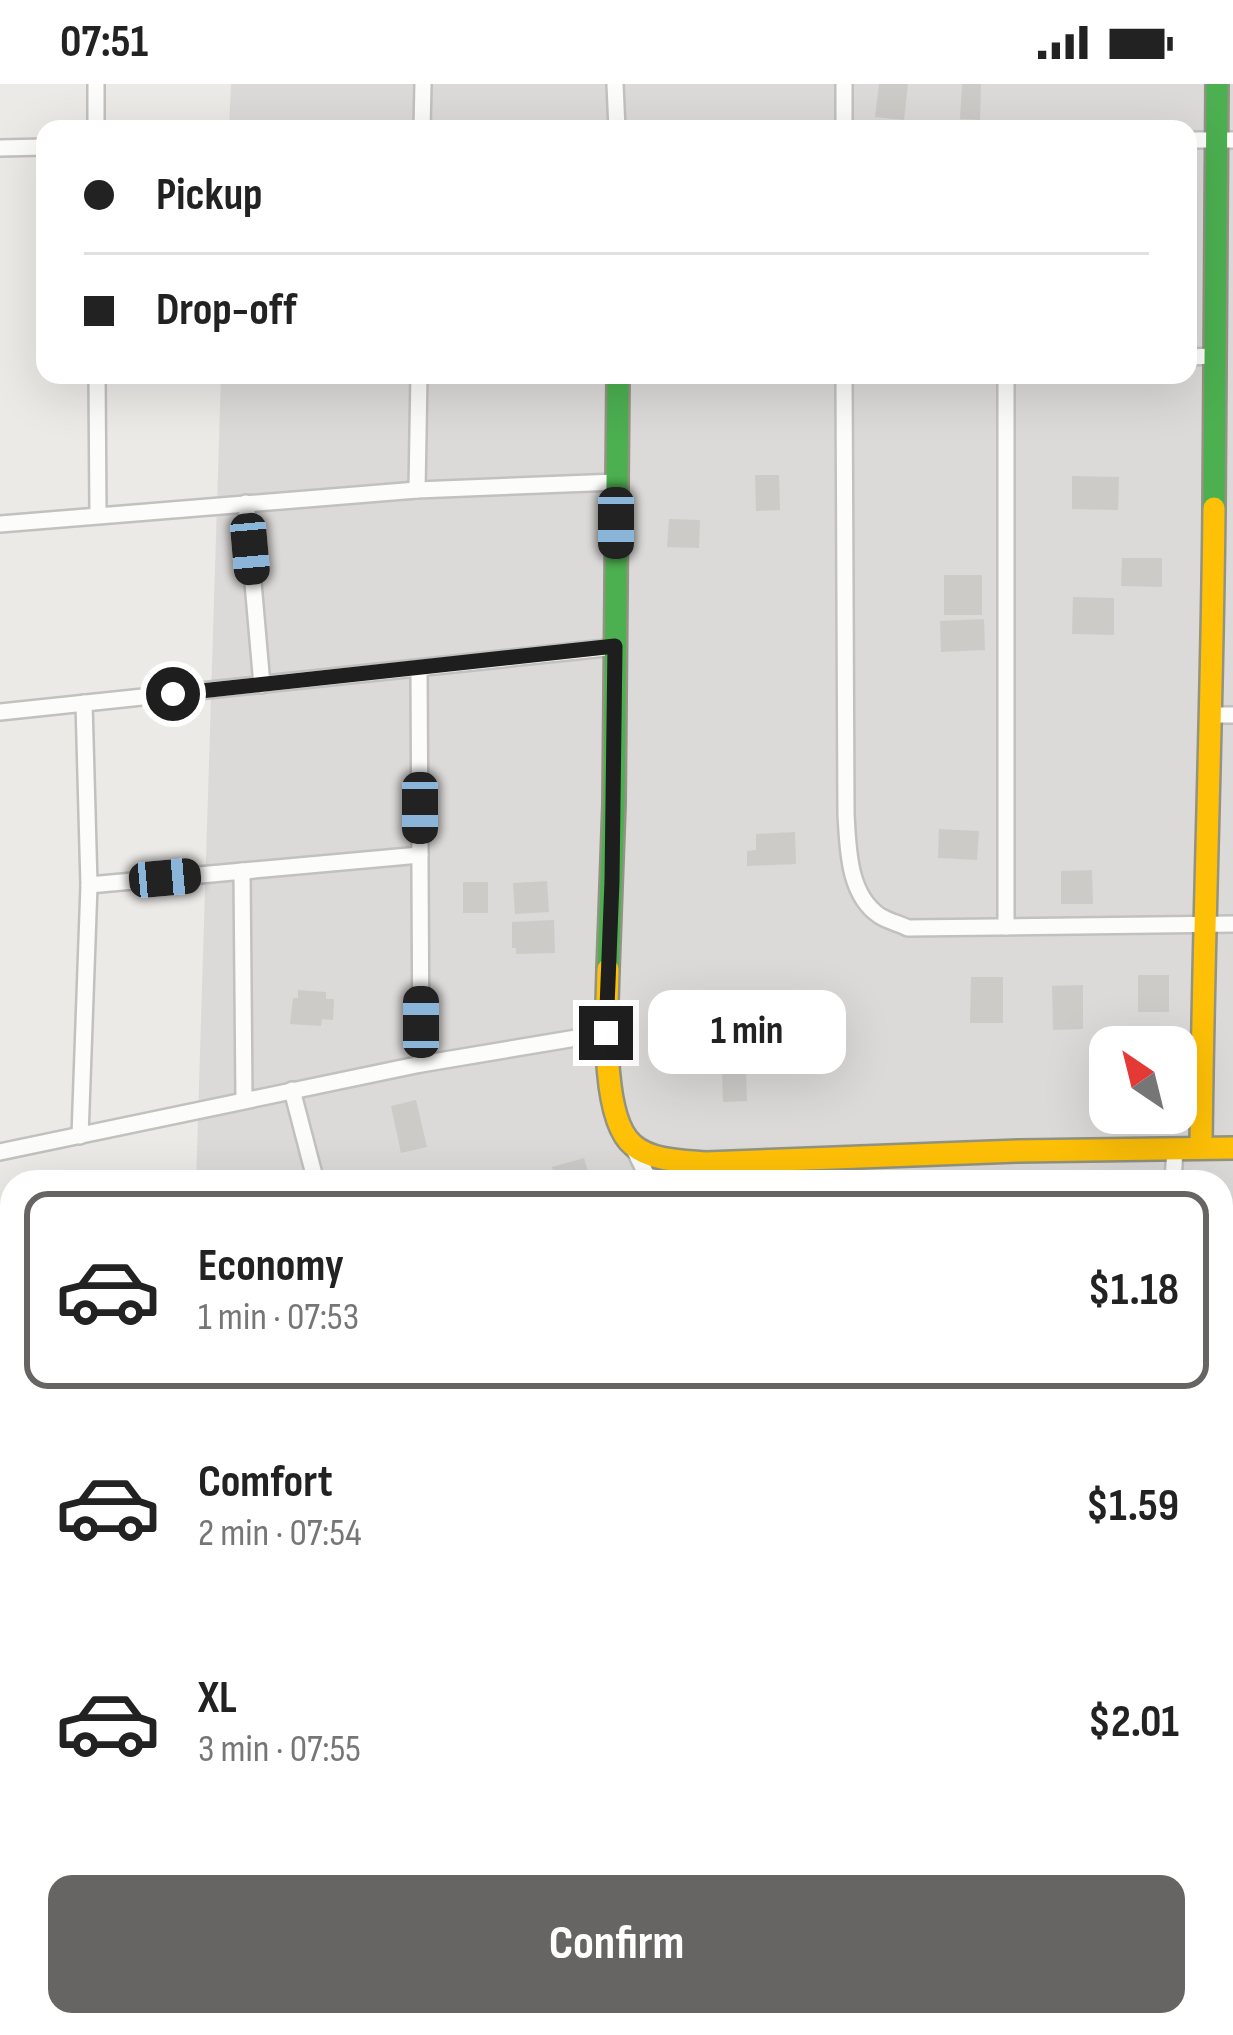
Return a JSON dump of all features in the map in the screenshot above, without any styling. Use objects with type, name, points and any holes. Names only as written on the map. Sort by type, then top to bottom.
[{"type":"street","points":[[95,84],[96,120]]},
{"type":"street","points":[[422,120],[423,84]]},
{"type":"street","points":[[615,84],[617,120]]},
{"type":"street","points":[[844,84],[844,120]]},
{"type":"street","points":[[1201,1148],[1203,925],[1222,715],[1214,356],[1225,140],[1217,84]]},
{"type":"street","points":[[0,148],[36,147]]},
{"type":"street","points":[[1197,357],[1214,356]]},
{"type":"street","points":[[97,384],[98,514]]},
{"type":"street","points":[[417,490],[419,384]]},
{"type":"street","points":[[618,384],[614,804],[606,1033],[616,1118],[644,1170]]},
{"type":"street","points":[[844,384],[845,814],[857,887],[877,914],[908,928],[1233,924]]},
{"type":"street","points":[[1006,384],[1006,927]]},
{"type":"street","points":[[0,524],[417,490],[616,482]]},
{"type":"street","points":[[245,503],[262,685]]},
{"type":"street","points":[[0,712],[615,646]]},
{"type":"street","points":[[419,668],[421,1064]]},
{"type":"street","points":[[80,1136],[89,885],[84,703]]},
{"type":"street","points":[[89,885],[420,855]]},
{"type":"street","points":[[242,871],[244,1100]]},
{"type":"street","points":[[0,1152],[421,1064],[606,1033]]},
{"type":"street","points":[[292,1090],[313,1170]]},
{"type":"street","points":[[632,1145],[664,1159],[706,1163],[1233,1148]]},
{"type":"street","points":[[1174,1170],[1175,1148]]},
{"type":"shaded area","points":[[231,84],[1233,84],[1233,1170],[196,1170],[221,384],[1197,384],[1197,120],[229,120]]},
{"type":"building","points":[[879,84],[908,84],[904,120],[875,117]]},
{"type":"building","points":[[962,84],[981,84],[980,120],[960,119]]},
{"type":"building","points":[[755,475],[779,475],[780,510],[756,511]]},
{"type":"building","points":[[1072,476],[1119,477],[1118,510],[1072,509]]},
{"type":"building","points":[[669,519],[700,520],[699,548],[667,547]]},
{"type":"building","points":[[1122,558],[1162,558],[1162,587],[1121,586]]},
{"type":"building","points":[[944,575],[982,575],[982,615],[944,615]]},
{"type":"building","points":[[1073,597],[1114,598],[1114,635],[1072,634]]},
{"type":"building","points":[[984,619],[985,650],[941,652],[940,621]]},
{"type":"building","points":[[939,829],[979,831],[977,860],[938,858]]},
{"type":"building","points":[[795,832],[796,864],[747,866],[747,851],[756,850],[756,834]]},
{"type":"building","points":[[1092,870],[1093,904],[1061,904],[1061,871]]},
{"type":"building","points":[[547,881],[549,912],[515,914],[513,883]]},
{"type":"building","points":[[463,882],[488,882],[488,913],[463,913]]},
{"type":"building","points":[[554,920],[555,953],[516,954],[512,922]]},
{"type":"building","points":[[1138,975],[1169,975],[1169,1012],[1138,1012]]},
{"type":"building","points":[[971,977],[1003,977],[1003,1023],[970,1023]]},
{"type":"building","points":[[1083,985],[1083,1029],[1053,1030],[1052,986]]},
{"type":"building","points":[[298,990],[326,992],[326,999],[334,999],[333,1020],[322,1019],[321,1026],[290,1024]]},
{"type":"building","points":[[746,1070],[747,1101],[723,1102],[722,1071]]},
{"type":"building","points":[[416,1100],[427,1147],[401,1153],[391,1106]]},
{"type":"building","points":[[584,1158],[588,1170],[553,1170]]},
{"type":"traffic: fast","points":[[1214,508],[1217,84]]},
{"type":"traffic: fast","points":[[608,969],[618,384]]},
{"type":"traffic: slow","points":[[1201,1148],[1214,508]]},
{"type":"traffic: slow","points":[[608,969],[608,1062],[615,1112],[633,1145],[658,1157],[706,1163],[1233,1148]]},
{"type":"route","points":[[173,694],[615,646],[606,1033]]}]
